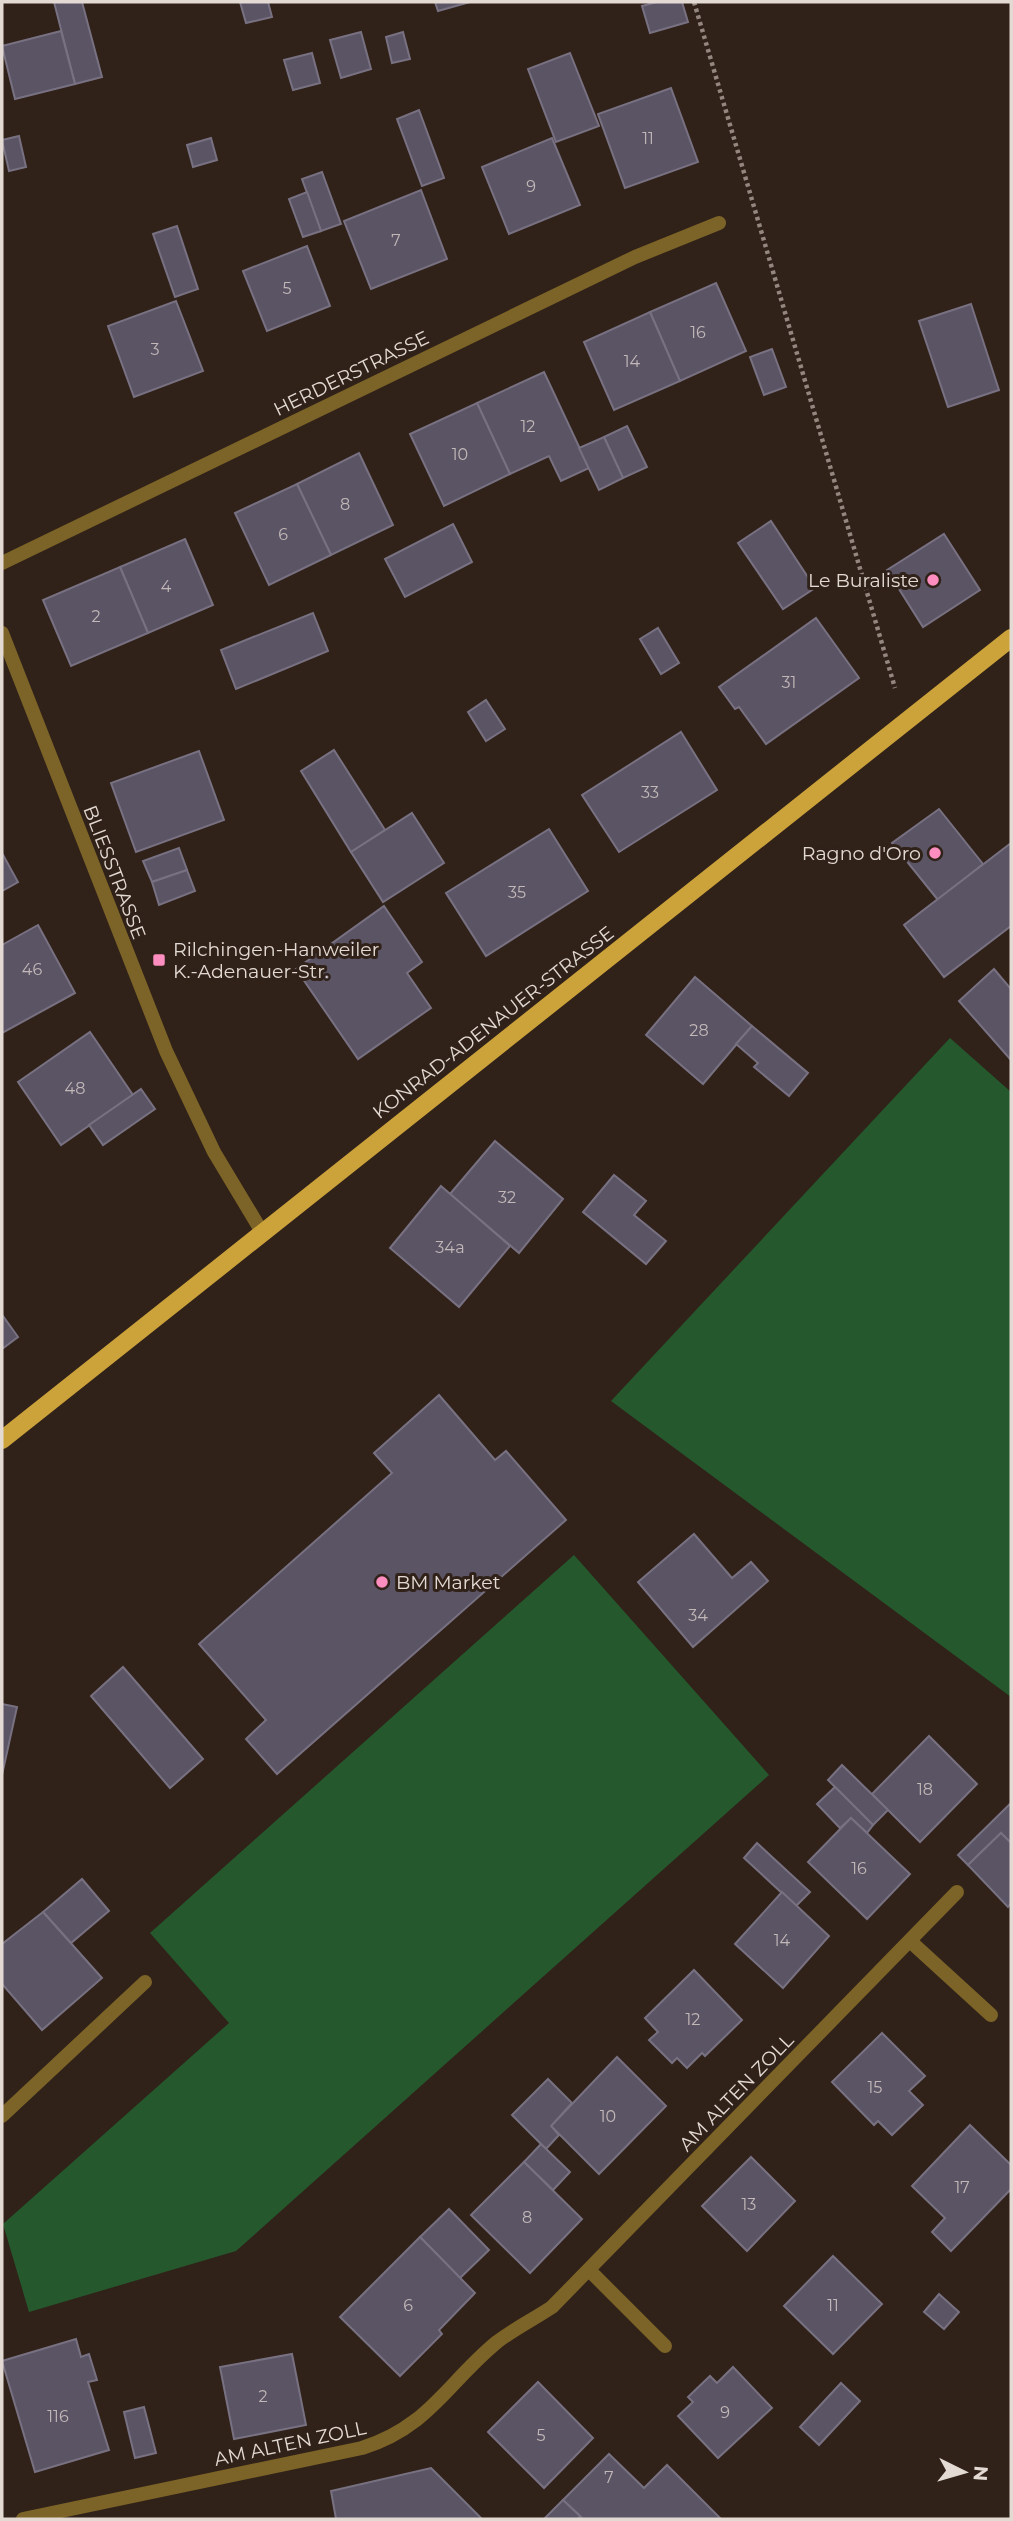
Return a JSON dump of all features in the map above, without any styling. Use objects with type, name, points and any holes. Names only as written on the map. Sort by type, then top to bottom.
[{"type":"main road","name":"KONRAD-ADENAUER-STRASSE","points":[[2,1440],[1011,638]]},
{"type":"street","name":"HERDERSTRASSE","points":[[2,563],[635,257],[719,223]]},
{"type":"street","name":"BLIESSTRASSE","points":[[2,633],[166,1051],[214,1152],[262,1231]]},
{"type":"street","name":"AM ALTEN ZOLL","points":[[23,2519],[362,2448],[390,2439],[411,2427],[498,2342],[552,2307],[957,1892]]},
{"type":"street","points":[[910,1941],[990,2015]]},
{"type":"street","points":[[2,2116],[145,1982]]},
{"type":"street","points":[[589,2270],[665,2346]]},
{"type":"path","points":[[694,2],[895,688]]},
{"type":"green space","points":[[950,1038],[1011,1092],[1011,1697],[611,1401]]},
{"type":"green space","points":[[574,1555],[769,1775],[236,2251],[29,2312],[3,2224],[229,2023],[150,1933]]},
{"type":"building","points":[[54,2],[82,2],[102,77],[75,84]]},
{"type":"building","points":[[240,2],[268,2],[272,17],[246,23]]},
{"type":"building","points":[[435,2],[470,2],[438,11]]},
{"type":"building","points":[[657,2],[682,2],[688,22],[650,33],[642,6]]},
{"type":"building","points":[[61,31],[75,84],[15,99],[2,46]]},
{"type":"building","points":[[361,32],[371,69],[341,78],[330,40]]},
{"type":"building","points":[[403,32],[410,59],[392,63],[386,37]]},
{"type":"building","points":[[312,53],[320,83],[293,90],[284,60]]},
{"type":"building","points":[[570,53],[599,126],[556,142],[528,69]]},
{"type":"building","points":[[671,88],[698,162],[625,188],[598,114]]},
{"type":"building","points":[[419,110],[444,178],[422,186],[397,119]]},
{"type":"building","points":[[19,136],[26,167],[9,171],[2,140]]},
{"type":"building","points":[[211,138],[217,160],[193,167],[187,145]]},
{"type":"building","points":[[552,138],[580,205],[509,234],[482,167]]},
{"type":"building","points":[[322,172],[341,224],[321,231],[302,179]]},
{"type":"building","points":[[421,190],[447,259],[371,289],[344,221]]},
{"type":"building","points":[[307,192],[321,231],[303,237],[289,199]]},
{"type":"building","points":[[177,226],[198,289],[175,297],[153,234]]},
{"type":"building","points":[[307,246],[330,306],[267,331],[243,271]]},
{"type":"building","points":[[716,283],[746,351],[680,381],[650,312]]},
{"type":"building","points":[[176,301],[203,371],[134,397],[108,326]]},
{"type":"building","points":[[971,304],[999,390],[948,407],[919,321]]},
{"type":"building","points":[[650,312],[680,381],[614,410],[584,342]]},
{"type":"building","points":[[772,349],[786,387],[764,395],[750,357]]},
{"type":"building","points":[[544,372],[589,468],[561,481],[549,456],[510,474],[477,403]]},
{"type":"building","points":[[477,403],[510,474],[444,506],[410,434]]},
{"type":"building","points":[[627,426],[647,467],[623,478],[604,437]]},
{"type":"building","points":[[604,437],[623,478],[599,490],[579,448]]},
{"type":"building","points":[[359,453],[393,525],[331,555],[297,484]]},
{"type":"building","points":[[297,484],[331,555],[269,585],[235,513]]},
{"type":"building","points":[[771,521],[815,588],[783,609],[738,543]]},
{"type":"building","points":[[453,524],[472,562],[405,597],[385,559]]},
{"type":"building","name":"Le Buraliste","points":[[944,534],[980,590],[923,627],[887,570]]},
{"type":"building","points":[[185,539],[213,605],[148,633],[120,567]]},
{"type":"building","points":[[120,567],[148,633],[71,666],[43,600]]},
{"type":"building","points":[[313,613],[328,651],[236,689],[221,650]]},
{"type":"building","points":[[816,618],[859,678],[766,744],[739,707],[735,709],[719,687]]},
{"type":"building","points":[[658,628],[679,663],[661,674],[640,639]]},
{"type":"building","points":[[486,700],[505,729],[486,741],[468,712]]},
{"type":"building","points":[[681,732],[717,790],[619,852],[582,795]]},
{"type":"building","points":[[334,750],[385,830],[351,852],[301,771]]},
{"type":"building","points":[[199,751],[224,820],[136,852],[111,783]]},
{"type":"building","points":[[939,809],[983,864],[938,900],[892,843]]},
{"type":"building","points":[[412,813],[444,863],[383,902],[351,852]]},
{"type":"building","points":[[549,829],[588,891],[486,956],[446,893]]},
{"type":"building","points":[[1011,843],[1011,926],[944,977],[904,925]]},
{"type":"building","points":[[179,848],[187,870],[152,882],[143,861]]},
{"type":"building","points":[[2,853],[18,882],[2,891]]},
{"type":"building","points":[[187,870],[195,891],[159,905],[152,882]]},
{"type":"building","points":[[384,906],[422,962],[407,973],[431,1008],[358,1059],[296,969]]},
{"type":"building","points":[[38,925],[75,993],[2,1033],[2,945]]},
{"type":"building","points":[[994,969],[1011,989],[1011,1060],[959,1001]]},
{"type":"building","points":[[695,977],[752,1026],[703,1084],[646,1035]]},
{"type":"building","points":[[752,1026],[808,1073],[789,1096],[754,1067],[758,1063],[736,1044]]},
{"type":"building","points":[[90,1032],[133,1095],[61,1145],[18,1082]]},
{"type":"building","points":[[141,1089],[155,1109],[103,1145],[89,1125]]},
{"type":"building","points":[[495,1141],[563,1199],[519,1253],[450,1194]]},
{"type":"building","points":[[614,1175],[646,1201],[634,1215],[666,1241],[646,1264],[583,1212]]},
{"type":"building","points":[[441,1186],[510,1246],[459,1307],[390,1248]]},
{"type":"building","points":[[2,1317],[18,1337],[2,1349]]},
{"type":"building","name":"BM Market","points":[[439,1395],[495,1460],[506,1451],[566,1520],[277,1774],[246,1739],[266,1720],[199,1644],[392,1473],[374,1453]]},
{"type":"building","points":[[694,1534],[732,1578],[751,1562],[768,1581],[693,1647],[638,1582]]},
{"type":"building","points":[[123,1667],[203,1759],[170,1788],[91,1696]]},
{"type":"building","points":[[2,1704],[17,1707],[2,1775]]},
{"type":"building","points":[[929,1736],[977,1784],[920,1842],[872,1794]]},
{"type":"building","points":[[842,1765],[888,1810],[873,1825],[828,1780]]},
{"type":"building","points":[[835,1787],[873,1825],[867,1833],[851,1818],[840,1828],[817,1804]]},
{"type":"building","points":[[1011,1803],[1011,1843],[1001,1833],[968,1865],[958,1855]]},
{"type":"building","points":[[851,1818],[910,1874],[867,1919],[808,1862]]},
{"type":"building","points":[[1001,1833],[1011,1843],[1011,1903],[1008,1907],[968,1865]]},
{"type":"building","points":[[757,1843],[810,1892],[796,1906],[744,1858]]},
{"type":"building","points":[[82,1879],[109,1911],[71,1943],[43,1912]]},
{"type":"building","points":[[782,1892],[829,1936],[783,1988],[735,1944]]},
{"type":"building","points":[[43,1912],[102,1978],[42,2030],[2,1984],[2,1944]]},
{"type":"building","points":[[694,1970],[742,2020],[705,2056],[702,2053],[687,2068],[677,2058],[672,2063],[649,2040],[658,2032],[645,2018]]},
{"type":"building","points":[[882,2033],[925,2076],[909,2091],[923,2105],[892,2135],[878,2121],[874,2125],[832,2082]]},
{"type":"building","points":[[617,2057],[666,2106],[599,2174],[551,2126]]},
{"type":"building","points":[[548,2079],[572,2103],[551,2126],[559,2135],[546,2149],[512,2115]]},
{"type":"building","points":[[970,2125],[1011,2165],[1011,2189],[951,2251],[932,2232],[945,2218],[912,2186]]},
{"type":"building","points":[[541,2144],[570,2172],[553,2190],[524,2162]]},
{"type":"building","points":[[751,2157],[795,2201],[747,2251],[702,2206]]},
{"type":"building","points":[[524,2162],[582,2219],[530,2273],[471,2215]]},
{"type":"building","points":[[449,2209],[489,2250],[460,2278],[420,2237]]},
{"type":"building","points":[[420,2237],[475,2293],[439,2330],[442,2334],[400,2376],[340,2317]]},
{"type":"building","points":[[833,2256],[882,2304],[833,2354],[784,2306]]},
{"type":"building","points":[[939,2294],[959,2312],[944,2329],[924,2312]]},
{"type":"building","points":[[76,2339],[81,2357],[89,2354],[97,2380],[88,2382],[109,2450],[35,2472],[2,2361]]},
{"type":"building","points":[[292,2354],[306,2425],[234,2439],[220,2367]]},
{"type":"building","points":[[733,2367],[772,2408],[718,2458],[678,2416],[693,2402],[688,2397],[710,2376],[717,2383]]},
{"type":"building","points":[[538,2382],[593,2438],[544,2488],[488,2432]]},
{"type":"building","points":[[841,2383],[860,2401],[819,2445],[800,2427]]},
{"type":"building","points":[[144,2407],[156,2453],[135,2458],[124,2412]]},
{"type":"building","points":[[609,2454],[644,2488],[667,2465],[721,2519],[583,2519],[563,2500]]},
{"type":"building","points":[[431,2468],[482,2519],[336,2519],[331,2491]]},
{"type":"building","points":[[563,2500],[580,2516],[578,2519],[544,2519]]},
{"type":"place","name":"Le Buraliste","points":[[933,580]]},
{"type":"place","name":"Ragno d'Oro","points":[[935,853]]},
{"type":"place","name":"Rilchingen-Hanweiler K.-Adenauer-Str.","points":[[159,960]]},
{"type":"place","name":"BM Market","points":[[382,1582]]}]
